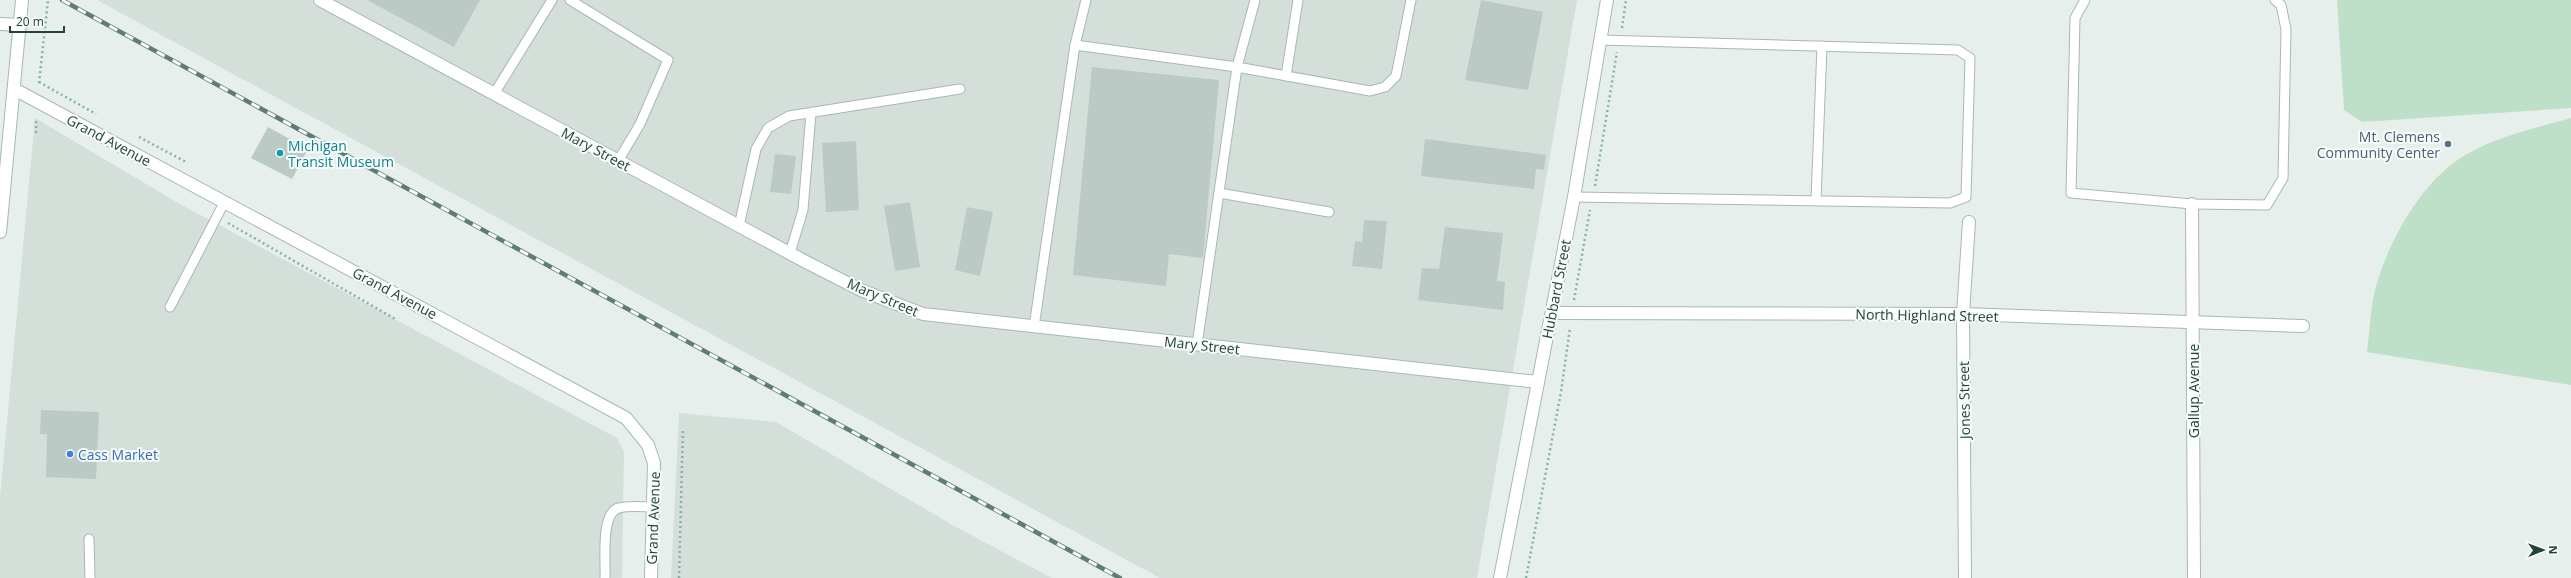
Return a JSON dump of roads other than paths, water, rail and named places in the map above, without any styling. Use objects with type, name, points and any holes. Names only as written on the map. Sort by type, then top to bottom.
[{"type":"street","points":[[0,232],[21,25],[22,0]]},
{"type":"street","name":"Mary Street","points":[[320,0],[790,253],[863,291],[922,314],[1538,382]]},
{"type":"street","name":"Hubbard Street","points":[[1500,578],[1574,197],[1607,0]]},
{"type":"street","points":[[0,24],[21,25]]},
{"type":"street","name":"Grand Avenue","points":[[14,89],[626,418],[648,445],[654,463],[651,578]]},
{"type":"street","name":"Gallup Avenue","points":[[2192,204],[2194,578]]},
{"type":"street","name":"Jones Street","points":[[1965,578],[1963,314],[1969,222]]},
{"type":"street","name":"North Highland Street","points":[[1552,313],[1963,314],[2303,326]]},
{"type":"lane","points":[[494,94],[552,0]]},
{"type":"lane","points":[[570,0],[668,60],[640,124],[618,161]]},
{"type":"lane","points":[[1034,327],[1075,45],[1086,0]]},
{"type":"lane","points":[[1197,345],[1237,67],[1255,0]]},
{"type":"lane","points":[[1286,76],[1298,0]]},
{"type":"lane","points":[[1075,45],[1237,67],[1370,91],[1385,87],[1396,76],[1411,0]]},
{"type":"lane","points":[[2085,0],[2075,18],[2071,193],[2192,204],[2267,205],[2283,178],[2286,29],[2281,5],[2275,0]]},
{"type":"lane","points":[[1574,197],[1950,203],[1966,197],[1970,58],[1958,50],[1600,40]]},
{"type":"lane","points":[[1816,200],[1822,46]]},
{"type":"lane","points":[[739,226],[756,149],[768,128],[789,116],[960,89]]},
{"type":"lane","points":[[790,253],[803,210],[811,113]]},
{"type":"lane","points":[[1219,193],[1328,212]]},
{"type":"lane","points":[[170,307],[225,202]]},
{"type":"lane","points":[[605,578],[606,522],[611,512],[619,508],[654,507]]},
{"type":"lane","points":[[89,539],[90,578]]},
{"type":"railway","points":[[62,0],[1120,578]]},
{"type":"place","name":"Mt. Clemens Community Center","points":[[2448,144]]},
{"type":"place","name":"Michigan Transit Museum","points":[[280,153]]},
{"type":"place","name":"Cass Market","points":[[70,454]]}]
